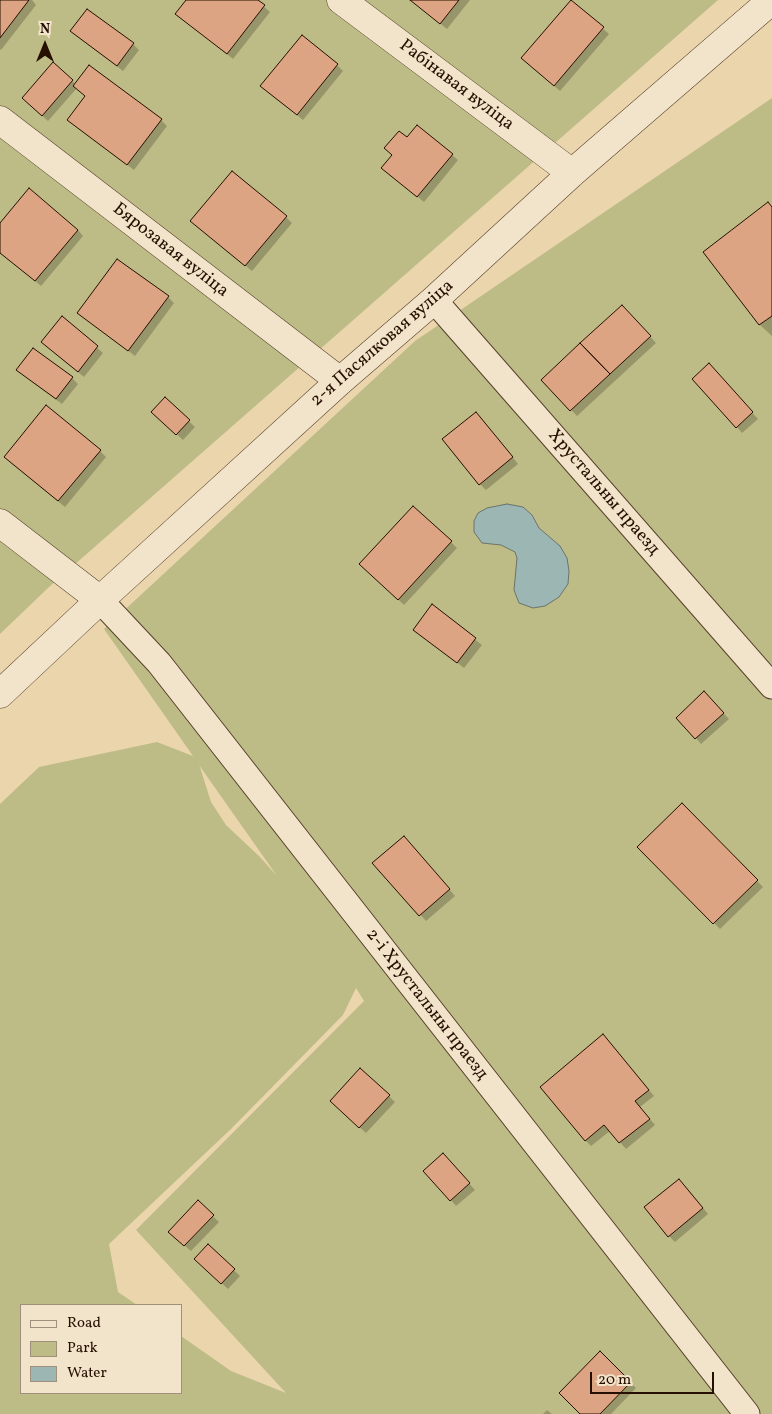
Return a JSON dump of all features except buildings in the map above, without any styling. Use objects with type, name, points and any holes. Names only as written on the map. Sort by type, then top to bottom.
[{"type":"street","name":"Рабінавая вуліца","points":[[341,0],[572,173]]},
{"type":"street","name":"2-я Пасялковая вуліца","points":[[0,694],[340,381],[434,300],[572,173],[772,0]]},
{"type":"street","name":"Бярозавая вуліца","points":[[0,120],[340,381]]},
{"type":"street","points":[[0,523],[100,600]]},
{"type":"lane","name":"Хрустальны праезд","points":[[434,300],[772,686]]},
{"type":"lane","name":"2-і Хрустальны праезд","points":[[100,600],[159,663],[747,1414]]},
{"type":"green space","points":[[0,0],[718,0],[49,587],[0,634]]},
{"type":"green space","points":[[772,98],[772,1414],[0,1414],[0,804],[39,767],[157,742],[193,756],[104,629],[415,341]],"holes":[[[200,766],[277,876],[226,825],[211,802]],[[356,988],[364,1001],[136,1230],[286,1393],[231,1371],[182,1337],[182,1394],[20,1394],[20,1304],[136,1304],[118,1292],[109,1244],[231,1129],[343,1015]]]},
{"type":"water","points":[[507,504],[523,507],[532,515],[539,528],[560,546],[567,558],[568,584],[559,597],[545,606],[533,608],[519,603],[514,590],[517,558],[515,552],[501,545],[482,543],[474,532],[474,521],[478,513],[487,508]]}]
